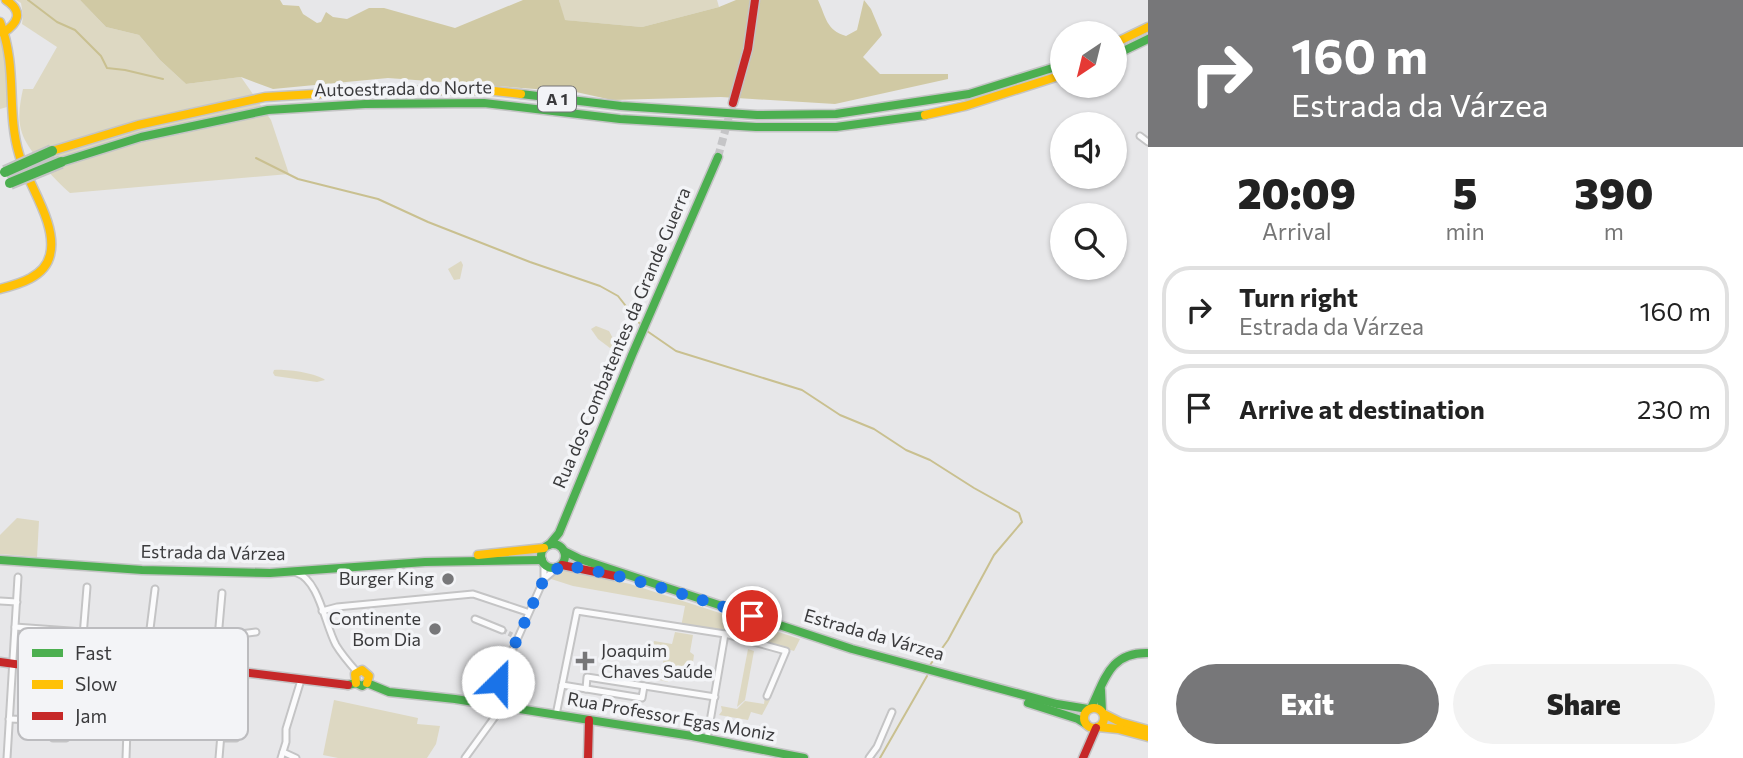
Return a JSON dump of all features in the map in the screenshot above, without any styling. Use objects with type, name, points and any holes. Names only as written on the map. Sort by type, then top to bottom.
[{"type":"main road","points":[[0,289],[26,282],[37,275],[47,266],[53,242],[17,147],[13,116],[12,58],[2,29],[14,26],[18,16],[14,6],[6,0]]},
{"type":"main road","points":[[733,103],[748,49],[755,0]]},
{"type":"main road","points":[[1127,37],[1148,27]]},
{"type":"main road","points":[[1127,49],[1148,39]]},
{"type":"main road","name":"Autoestrada do Norte","points":[[2,173],[52,152],[138,125],[265,97],[365,91],[485,90],[621,106],[757,114],[836,114],[969,94],[1050,69]]},
{"type":"main road","name":"Autoestrada do Norte","points":[[5,186],[61,162],[141,137],[268,110],[365,104],[484,103],[620,118],[756,127],[836,127],[925,115],[965,106],[1050,79]]},
{"type":"main road","name":"Rua dos Combatentes da Grande Guerra","points":[[554,547],[632,355],[718,157]]},
{"type":"main road","points":[[543,562],[554,547],[565,558],[560,566]]},
{"type":"main road","name":"Estrada da Várzea","points":[[0,560],[219,573],[295,572],[425,562],[554,547],[580,559],[852,649],[981,685],[1073,708],[1096,710],[1121,722],[1148,730]]},
{"type":"main road","name":"Estrada da Várzea","points":[[425,562],[543,562],[550,568],[560,566],[607,573],[677,592]]},
{"type":"main road","points":[[1092,726],[1103,723],[1096,710],[1112,664],[1129,653],[1148,653]]},
{"type":"main road","name":"Rua Professor Egas Moniz","points":[[248,673],[345,686],[360,680],[389,692],[589,720],[804,758]]},
{"type":"main road","name":"Estrada da Várzea","points":[[981,685],[1092,726],[1148,737]]},
{"type":"main road","points":[[1092,726],[1083,717],[1096,710]]},
{"type":"main road","points":[[588,758],[589,720]]},
{"type":"main road","points":[[1083,758],[1092,726]]},
{"type":"street","points":[[1140,136],[1148,142]]},
{"type":"street","points":[[543,562],[544,579]]},
{"type":"street","points":[[488,705],[514,636],[544,579],[560,566]]},
{"type":"street","points":[[320,571],[313,578],[313,585],[322,611],[337,645],[360,680]]},
{"type":"street","points":[[295,572],[304,575],[313,585]]},
{"type":"street","points":[[7,758],[4,737],[9,719],[6,663],[15,627],[18,577]]},
{"type":"street","points":[[83,628],[87,587]]},
{"type":"street","points":[[150,628],[155,589]]},
{"type":"street","points":[[219,628],[222,593]]},
{"type":"street","points":[[322,611],[337,607],[473,594],[527,612]]},
{"type":"street","points":[[0,601],[17,602]]},
{"type":"street","points":[[556,715],[577,611],[725,634],[786,651],[767,696]]},
{"type":"street","points":[[475,620],[502,631]]},
{"type":"street","points":[[15,627],[26,628]]},
{"type":"street","points":[[248,633],[256,632]]},
{"type":"street","points":[[708,739],[725,634]]},
{"type":"street","points":[[586,689],[587,677],[715,697]]},
{"type":"street","points":[[296,758],[282,755],[301,680]]},
{"type":"street","points":[[562,685],[642,698],[644,686]]},
{"type":"street","points":[[465,758],[502,707]]},
{"type":"street","points":[[869,758],[877,747],[892,712]]},
{"type":"street","points":[[9,719],[18,719]]},
{"type":"street","points":[[126,758],[127,740]]},
{"type":"street","points":[[219,758],[220,740]]},
{"type":"shaded area","points":[[16,0],[80,0],[106,27],[139,35],[160,60],[186,84],[241,77],[271,120],[289,174],[70,193],[36,156],[20,128],[23,89],[33,89],[57,47],[22,24],[21,3]]},
{"type":"shaded area","points":[[80,0],[280,0],[283,5],[299,6],[303,14],[317,23],[321,22],[326,12],[333,17],[347,19],[369,8],[384,8],[455,28],[523,0],[559,0],[565,20],[642,27],[736,0],[818,0],[830,26],[846,36],[857,30],[864,0],[871,9],[882,35],[863,57],[880,74],[948,74],[948,79],[835,104],[721,97],[612,100],[576,92],[388,78],[273,89],[241,77],[186,84],[160,60],[139,35],[106,27]]},
{"type":"shaded area","points":[[559,0],[717,0],[719,7],[642,27],[564,20]]},
{"type":"shaded area","points":[[0,38],[6,44],[10,84],[7,107],[0,109]]},
{"type":"shaded area","points":[[461,261],[463,265],[460,279],[454,280],[448,269]]},
{"type":"shaded area","points":[[596,326],[609,331],[616,344],[614,347],[610,348],[598,339],[591,329]]},
{"type":"shaded area","points":[[274,370],[301,372],[325,380],[317,382],[275,376]]},
{"type":"shaded area","points":[[17,518],[39,521],[37,557],[0,554],[0,535]]},
{"type":"shaded area","points":[[567,570],[630,584],[800,639],[794,651],[724,631],[681,627],[685,606],[573,586],[548,578]]},
{"type":"shaded area","points":[[675,632],[693,635],[690,652],[694,655],[692,669],[671,667],[668,682],[660,680],[661,674],[659,680],[651,679],[652,669],[662,670],[665,651],[653,647],[654,641],[672,644]]},
{"type":"shaded area","points":[[748,649],[754,651],[745,700],[737,707]]},
{"type":"shaded area","points":[[765,696],[770,700],[762,715],[751,712],[748,720],[719,715],[721,706],[737,709],[745,701],[764,704]]},
{"type":"shaded area","points":[[334,700],[418,718],[417,724],[440,726],[436,744],[427,758],[338,758],[323,755]]},
{"type":"waterway","points":[[28,0],[57,22],[75,30],[101,56],[107,68],[163,79]]},
{"type":"waterway","points":[[256,158],[298,179],[378,199],[428,222],[530,262],[600,286],[618,296],[640,324]]},
{"type":"waterway","points":[[647,331],[676,351],[802,390],[840,415],[874,429],[906,450],[930,460],[1019,513],[1022,522],[994,555],[948,640],[930,665]]},
{"type":"waterway","points":[[880,758],[927,676]]},
{"type":"tunnel","points":[[718,157],[731,109]]},
{"type":"tunnel","points":[[502,630],[512,635]]},
{"type":"traffic: fast","points":[[1127,49],[1148,39]]},
{"type":"traffic: fast","points":[[521,94],[621,106],[757,115],[836,114],[969,94],[1050,69]]},
{"type":"traffic: fast","points":[[61,162],[141,137],[268,110],[365,104],[484,103],[620,119],[756,127],[836,127],[925,115]]},
{"type":"traffic: fast","points":[[5,172],[52,151]]},
{"type":"traffic: fast","points":[[549,545],[559,533],[718,157]]},
{"type":"traffic: fast","points":[[10,183],[61,162]]},
{"type":"traffic: fast","points":[[553,544],[564,551],[565,556],[558,567],[553,568],[542,561],[541,556],[548,545],[553,544]]},
{"type":"traffic: fast","points":[[564,551],[580,559],[852,649],[1057,704],[1088,709]]},
{"type":"traffic: fast","points":[[0,560],[142,570],[270,573],[425,562],[542,560]]},
{"type":"traffic: fast","points":[[1091,708],[1105,678],[1117,662],[1135,654],[1148,653]]},
{"type":"traffic: fast","points":[[348,685],[356,683],[362,686],[367,683],[389,692],[455,699],[692,736],[804,758]]},
{"type":"traffic: fast","points":[[1101,690],[1102,711]]},
{"type":"traffic: fast","points":[[1028,703],[1086,724]]},
{"type":"traffic: slow","points":[[3,33],[17,17],[12,4],[6,0]]},
{"type":"traffic: slow","points":[[0,22],[9,56],[15,138],[23,165],[46,217],[51,243],[50,255],[43,269],[23,282],[0,289]]},
{"type":"traffic: slow","points":[[1127,37],[1148,27]]},
{"type":"traffic: slow","points":[[925,115],[965,106],[1050,79]]},
{"type":"traffic: slow","points":[[52,151],[138,125],[265,97],[365,91],[485,90],[521,94]]},
{"type":"traffic: slow","points":[[478,555],[544,548]]},
{"type":"traffic: slow","points":[[356,683],[355,674],[362,670],[369,676],[367,683]]},
{"type":"traffic: slow","points":[[1090,708],[1098,708],[1104,718],[1098,728],[1090,728],[1084,722],[1084,714],[1090,708]]},
{"type":"traffic: slow","points":[[1104,714],[1148,730]]},
{"type":"traffic: slow","points":[[1098,727],[1148,737]]},
{"type":"traffic: jam","points":[[733,103],[748,49],[755,0]]},
{"type":"traffic: jam","points":[[562,565],[615,576]]},
{"type":"traffic: jam","points":[[0,662],[18,664]]},
{"type":"traffic: jam","points":[[248,673],[348,685]]},
{"type":"traffic: jam","points":[[588,758],[589,720]]},
{"type":"traffic: jam","points":[[1083,758],[1096,728]]},
{"type":"place","name":"Burger King","points":[[448,579]]},
{"type":"place","name":"Continente Bom Dia","points":[[435,629]]},
{"type":"place","name":"Joaquim Chaves Saúde","points":[[585,661]]},
{"type":"route","points":[[498,682],[544,579],[562,565],[607,573],[752,616]]}]
